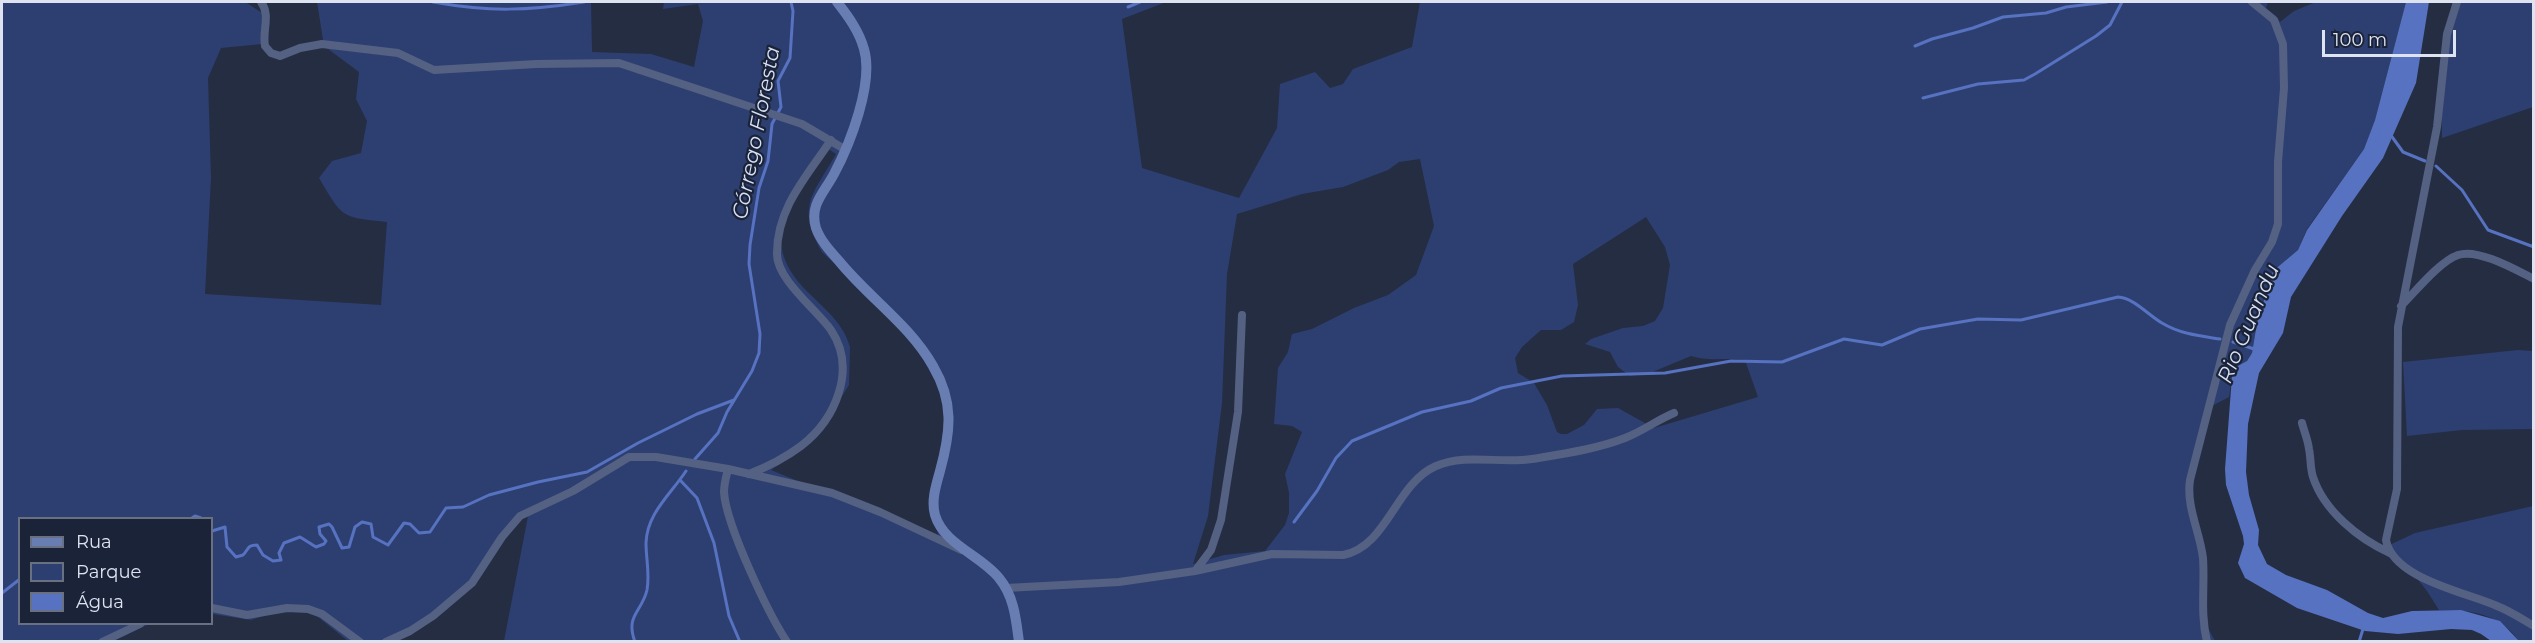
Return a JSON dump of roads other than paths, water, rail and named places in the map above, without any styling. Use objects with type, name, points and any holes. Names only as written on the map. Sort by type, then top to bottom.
[{"type":"main road","points":[[837,2],[858,33],[867,62],[862,94],[846,150],[814,208],[817,230],[826,246],[857,283],[922,348],[941,382],[949,417],[949,435],[936,487],[934,513],[938,524],[948,536],[990,568],[1006,588],[1013,602],[1019,642]]},
{"type":"street","points":[[261,2],[267,13],[264,42],[268,50],[275,55],[286,54],[313,44],[321,44],[403,54],[434,70],[546,63],[620,63],[809,128],[846,150]]},
{"type":"street","points":[[2207,642],[2202,613],[2202,554],[2192,512],[2189,486],[2230,325],[2255,270],[2272,242],[2278,224],[2278,162],[2284,51],[2281,34],[2274,20],[2252,2]]},
{"type":"street","points":[[2390,553],[2386,536],[2397,489],[2397,346],[2401,306],[2437,126],[2447,34],[2457,2]]},
{"type":"street","points":[[748,475],[793,452],[809,439],[830,412],[841,386],[844,363],[838,342],[828,326],[786,277],[776,254],[783,216],[791,198],[831,140]]},
{"type":"street","points":[[2401,306],[2447,261],[2459,254],[2500,262],[2534,279]]},
{"type":"street","points":[[1195,571],[1211,550],[1221,520],[1238,412],[1242,315]]},
{"type":"street","points":[[1006,588],[1119,582],[1195,571],[1272,555],[1353,553],[1369,542],[1414,482],[1434,467],[1448,461],[1532,459],[1608,444],[1674,413]]},
{"type":"street","points":[[2302,423],[2309,448],[2312,475],[2319,491],[2329,505],[2362,538],[2390,553],[2411,570],[2430,581],[2498,606],[2534,626]]},
{"type":"street","points":[[386,642],[410,631],[433,616],[472,583],[516,519],[573,491],[629,457],[656,457],[728,470],[832,494],[880,512],[970,554]]},
{"type":"street","points":[[728,470],[724,491],[733,524],[762,594],[787,642]]},
{"type":"street","points":[[213,608],[247,615],[287,608],[308,609],[322,614],[360,642]]},
{"type":"street","points":[[102,642],[138,625]]},
{"type":"water","points":[[2406,2],[2429,2],[2416,83],[2383,158],[2342,216],[2291,297],[2283,333],[2259,373],[2248,424],[2246,472],[2249,495],[2259,530],[2258,545],[2267,564],[2286,575],[2327,590],[2368,613],[2383,618],[2412,611],[2461,610],[2500,621],[2519,641],[2491,641],[2472,630],[2451,629],[2398,634],[2365,631],[2297,608],[2245,578],[2238,563],[2244,544],[2243,536],[2226,485],[2225,469],[2232,376],[2236,367],[2247,361],[2252,353],[2257,323],[2273,271],[2298,250],[2307,230],[2364,149],[2375,120]]},
{"type":"waterway","points":[[433,2],[490,9],[544,7],[584,2]]},
{"type":"waterway","name":"Córrego Floresta","points":[[695,459],[718,433],[727,412],[752,371],[759,353],[760,334],[749,264],[750,245],[759,188],[768,161],[772,124],[781,107],[778,81],[790,58],[793,11],[791,2]]},
{"type":"waterway","points":[[1128,7],[1140,2]]},
{"type":"waterway","points":[[1915,46],[2003,17],[2046,13],[2066,7],[2107,2]]},
{"type":"waterway","points":[[1923,98],[1978,84],[2024,80],[2110,25],[2122,2]]},
{"type":"waterway","points":[[2390,134],[2403,152],[2425,161]]},
{"type":"waterway","points":[[2436,166],[2462,190],[2488,230],[2534,247]]},
{"type":"waterway","name":"Rio Guandu","points":[[1294,522],[1317,491],[1336,458],[1352,441],[1422,412],[1471,401],[1501,388],[1562,376],[1665,373],[1731,361],[1782,362],[1844,339],[1882,345],[1920,329],[1978,319],[2021,320],[2118,297],[2130,300],[2176,330],[2220,339]]},
{"type":"waterway","name":"Rio Guandu","points":[[2233,342],[2254,349]]},
{"type":"waterway","name":"Córrego Floresta","points":[[213,531],[225,527],[227,547],[236,557],[257,545],[263,555],[273,561],[281,560],[279,553],[284,543],[300,537],[316,547],[324,544],[326,541],[320,534],[319,527],[329,524],[342,548],[349,547],[355,527],[362,522],[371,524],[373,537],[388,545],[404,523],[410,524],[419,533],[430,532],[446,508],[463,507],[489,495],[587,472],[638,443],[697,414],[734,400]]},
{"type":"waterway","points":[[635,642],[632,633],[633,619],[645,597],[648,584],[647,532],[655,513],[686,471]]},
{"type":"waterway","points":[[680,480],[697,498],[714,543],[729,616],[740,642]]},
{"type":"waterway","name":"Córrego Floresta","points":[[194,517],[198,517]]},
{"type":"waterway","name":"Córrego Floresta","points":[[2,593],[18,581]]},
{"type":"waterway","points":[[2359,642],[2363,629]]}]
